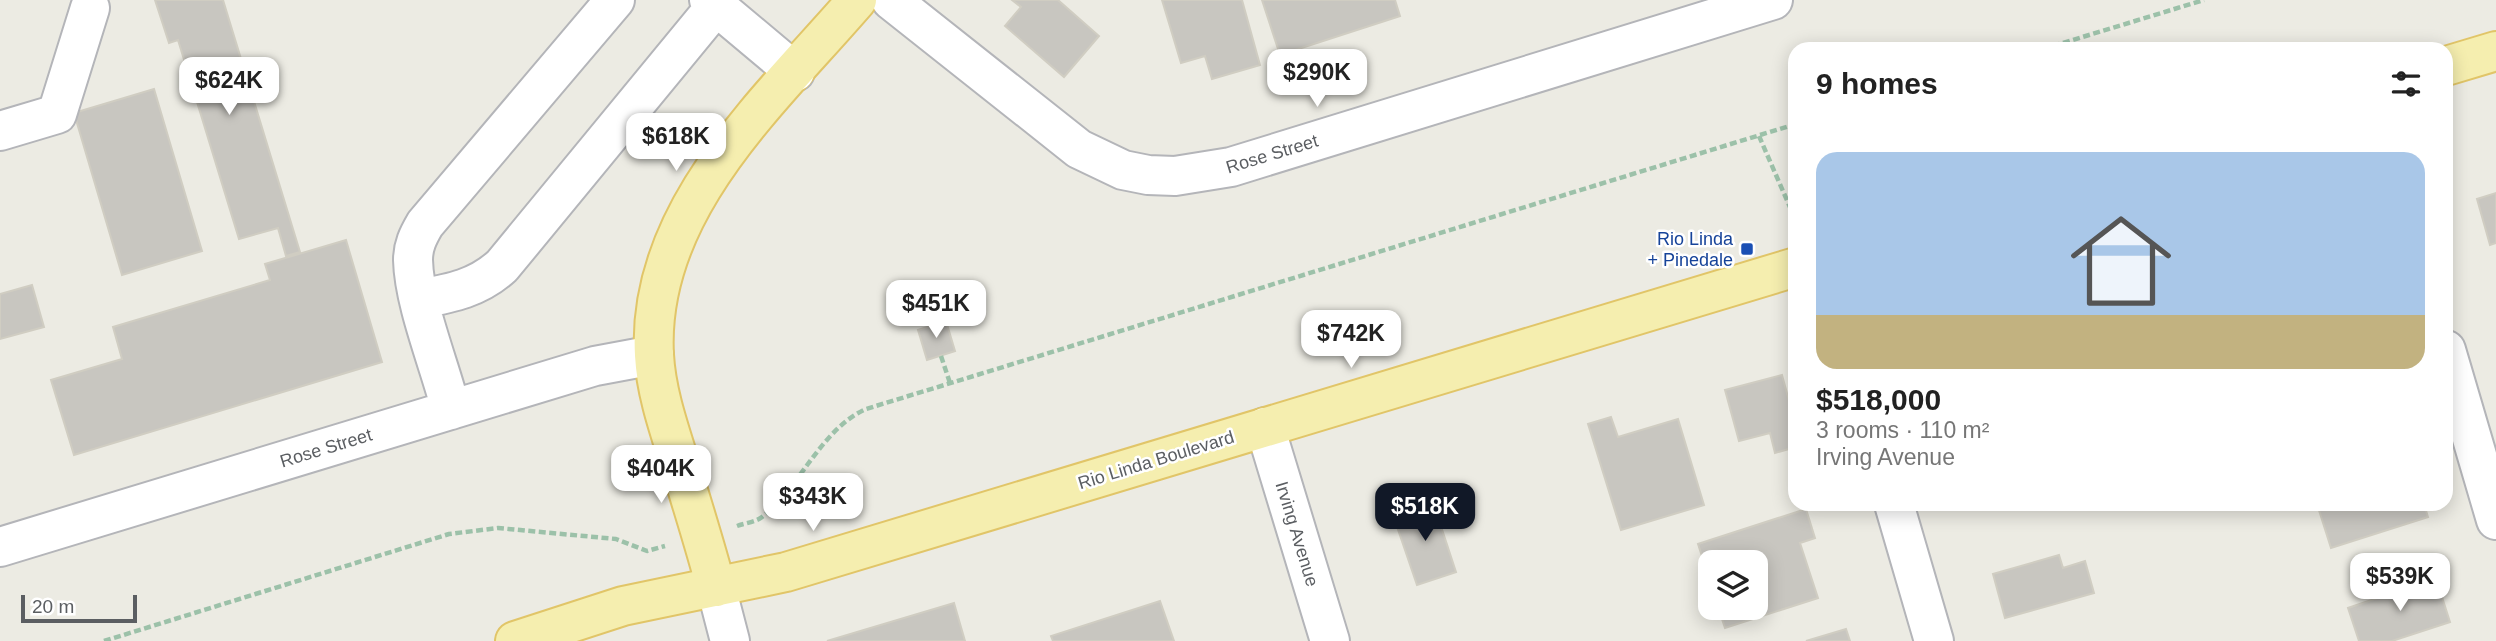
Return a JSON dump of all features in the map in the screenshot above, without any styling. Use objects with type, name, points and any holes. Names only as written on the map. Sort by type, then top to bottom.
[{"type":"main road","points":[[716,587],[663,408],[654,355],[657,301],[669,252],[692,201],[733,144],[857,0]]},
{"type":"main road","points":[[2453,64],[2496,51]]},
{"type":"main road","name":"Rio Linda Boulevard","points":[[515,641],[623,606],[786,572],[1788,269]]},
{"type":"street","points":[[452,410],[420,299],[413,260],[415,240],[425,224],[615,0]]},
{"type":"street","name":"Rose Street","points":[[891,0],[1079,149],[1123,170],[1175,176],[1231,167],[1773,0]]},
{"type":"street","points":[[420,299],[474,286],[485,281],[502,266],[712,3],[795,72]]},
{"type":"street","points":[[0,131],[57,114],[90,8]]},
{"type":"street","name":"Rose Street","points":[[0,547],[595,366],[654,355]]},
{"type":"street","points":[[2453,374],[2496,520]]},
{"type":"street","name":"Irving Avenue","points":[[1265,427],[1330,641]]},
{"type":"street","points":[[1896,511],[1934,641]]},
{"type":"street","points":[[716,587],[730,641]]},
{"type":"path","points":[[2066,42],[2204,0]]},
{"type":"path","points":[[866,409],[1788,126]]},
{"type":"path","points":[[1759,135],[1788,202]]},
{"type":"path","points":[[942,356],[950,383]]},
{"type":"path","points":[[104,641],[449,534]]},
{"type":"building","points":[[155,0],[223,0],[300,252],[286,256],[278,228],[239,239],[178,40],[169,43]]},
{"type":"building","points":[[1012,0],[1058,0],[1099,36],[1064,77],[1005,26],[1021,7]]},
{"type":"building","points":[[1162,0],[1242,0],[1260,65],[1212,79],[1205,56],[1181,63]]},
{"type":"building","points":[[1262,0],[1395,0],[1400,16],[1280,55]]},
{"type":"building","points":[[154,89],[202,251],[122,275],[74,113]]},
{"type":"building","points":[[2496,193],[2496,243],[2490,245],[2477,199]]},
{"type":"building","points":[[346,240],[382,362],[74,455],[51,380],[122,359],[113,327],[270,280],[265,264]]},
{"type":"building","points":[[32,285],[44,327],[0,339],[0,294]]},
{"type":"building","points":[[946,321],[955,351],[927,360],[918,330]]},
{"type":"building","points":[[1782,375],[1788,397],[1788,449],[1775,453],[1770,433],[1739,441],[1725,390]]},
{"type":"building","points":[[1611,417],[1618,437],[1678,419],[1704,505],[1621,530],[1588,424]]},
{"type":"building","points":[[1433,502],[1456,572],[1417,585],[1393,515]]},
{"type":"building","points":[[1807,511],[1815,538],[1800,543],[1818,598],[1768,614],[1768,550],[1700,550],[1698,544]]},
{"type":"building","points":[[2319,511],[2426,511],[2428,517],[2331,548]]},
{"type":"building","points":[[2059,555],[2063,568],[2085,561],[2094,593],[2005,618],[1993,574]]},
{"type":"building","points":[[2436,578],[2450,622],[2392,641],[2359,641],[2348,608]]},
{"type":"building","points":[[1160,601],[1174,641],[1053,641],[1051,636]]},
{"type":"building","points":[[954,603],[965,641],[827,641]]},
{"type":"building","points":[[1722,620],[1750,620],[1725,628]]},
{"type":"building","points":[[1846,629],[1850,641],[1806,641]]},
{"type":"place","name":"Rio Linda + Pinedale","points":[[1747,249]]}]
